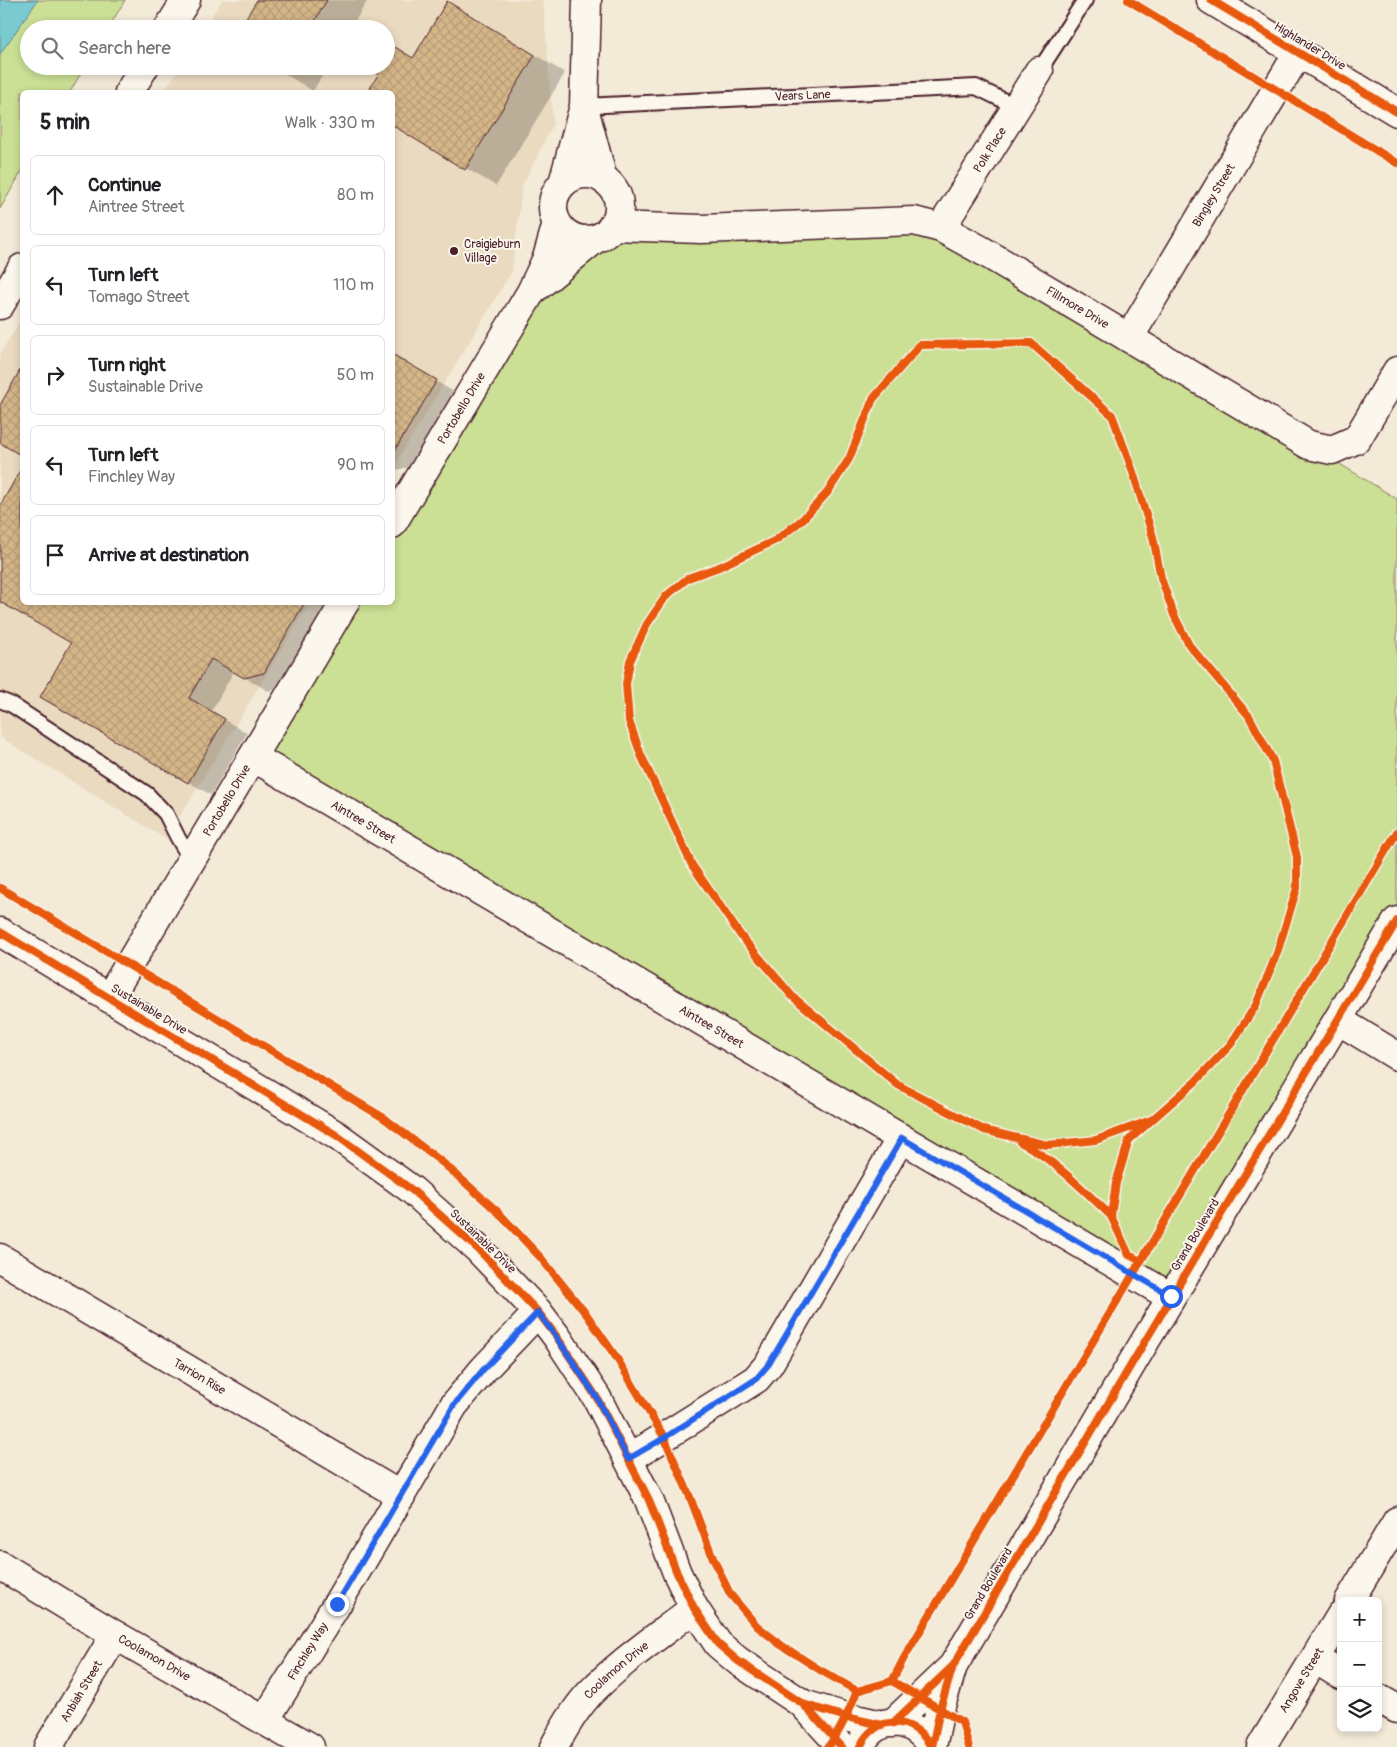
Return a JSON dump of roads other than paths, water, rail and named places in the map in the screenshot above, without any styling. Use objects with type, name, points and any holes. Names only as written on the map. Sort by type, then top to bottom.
[{"type":"street","points":[[174,20],[186,0]]},
{"type":"street","points":[[563,183],[584,106],[587,0]]},
{"type":"street","name":"Highlander Drive","points":[[1210,0],[1397,112]]},
{"type":"street","name":"Bingley Street","points":[[1129,338],[1298,53]]},
{"type":"street","name":"Polk Place","points":[[941,228],[1039,71]]},
{"type":"street","points":[[130,90],[139,75]]},
{"type":"street","points":[[584,106],[610,187],[618,205],[617,216],[604,232],[584,240],[573,238],[564,232],[557,223],[553,213],[553,202],[556,192],[563,183],[572,177],[582,174],[593,174],[610,187],[656,214],[701,229]]},
{"type":"street","name":"Fillmore Drive","points":[[604,232],[914,221],[941,228],[1309,445],[1332,450],[1357,439],[1397,371]]},
{"type":"street","name":"Portobello Drive","points":[[395,519],[531,292],[547,258],[557,223]]},
{"type":"street","name":"Portobello Drive","points":[[531,292],[604,232]]},
{"type":"street","points":[[0,305],[20,271]]},
{"type":"street","name":"Portobello Drive","points":[[109,998],[343,605]]},
{"type":"street","name":"Aintree Street","points":[[253,757],[1171,1296]]},
{"type":"street","name":"Grand Boulevard","points":[[931,1747],[953,1666],[1171,1296],[1397,921]]},
{"type":"street","name":"Sustainable Drive","points":[[0,932],[336,1135],[404,1184],[478,1249],[538,1312],[557,1338],[597,1398],[649,1500],[677,1573],[694,1608],[718,1644],[738,1662],[803,1704],[846,1718],[887,1724],[905,1724],[916,1729],[926,1737],[931,1747]]},
{"type":"street","points":[[1338,1020],[1397,1056]]},
{"type":"street","points":[[628,1459],[756,1379],[769,1364],[902,1138]]},
{"type":"street","name":"Tarrion Rise","points":[[0,1258],[401,1496]]},
{"type":"street","name":"Finchley Way","points":[[265,1720],[332,1613],[454,1405],[483,1370],[538,1312]]},
{"type":"street","points":[[1351,1597],[1397,1522]]},
{"type":"street","name":"Coolamon Drive","points":[[0,1565],[115,1635],[310,1747]]},
{"type":"street","name":"Coolamon Drive","points":[[554,1747],[565,1726],[589,1694],[615,1670],[694,1608]]},
{"type":"street","name":"Angove Street","points":[[1261,1747],[1337,1622]]},
{"type":"street","name":"Anbiah Street","points":[[48,1747],[115,1635]]},
{"type":"street","points":[[1315,1659],[1337,1673]]},
{"type":"street","name":"Grand Boulevard","points":[[860,1747],[863,1740],[872,1731],[887,1724],[953,1666]]},
{"type":"street","points":[[1382,1700],[1397,1709]]},
{"type":"street","name":"Sustainable Drive","points":[[803,1704],[842,1747]]},
{"type":"lane","points":[[1039,71],[1085,0]]},
{"type":"lane","name":"Vears Lane","points":[[584,106],[976,87],[1017,107]]},
{"type":"lane","points":[[0,700],[12,705],[147,794],[166,814],[191,860]]},
{"type":"water","points":[[0,0],[38,0],[24,20],[20,20],[20,26],[0,54]]},
{"type":"place","name":"Craigieburn Village","points":[[454,251]]}]
